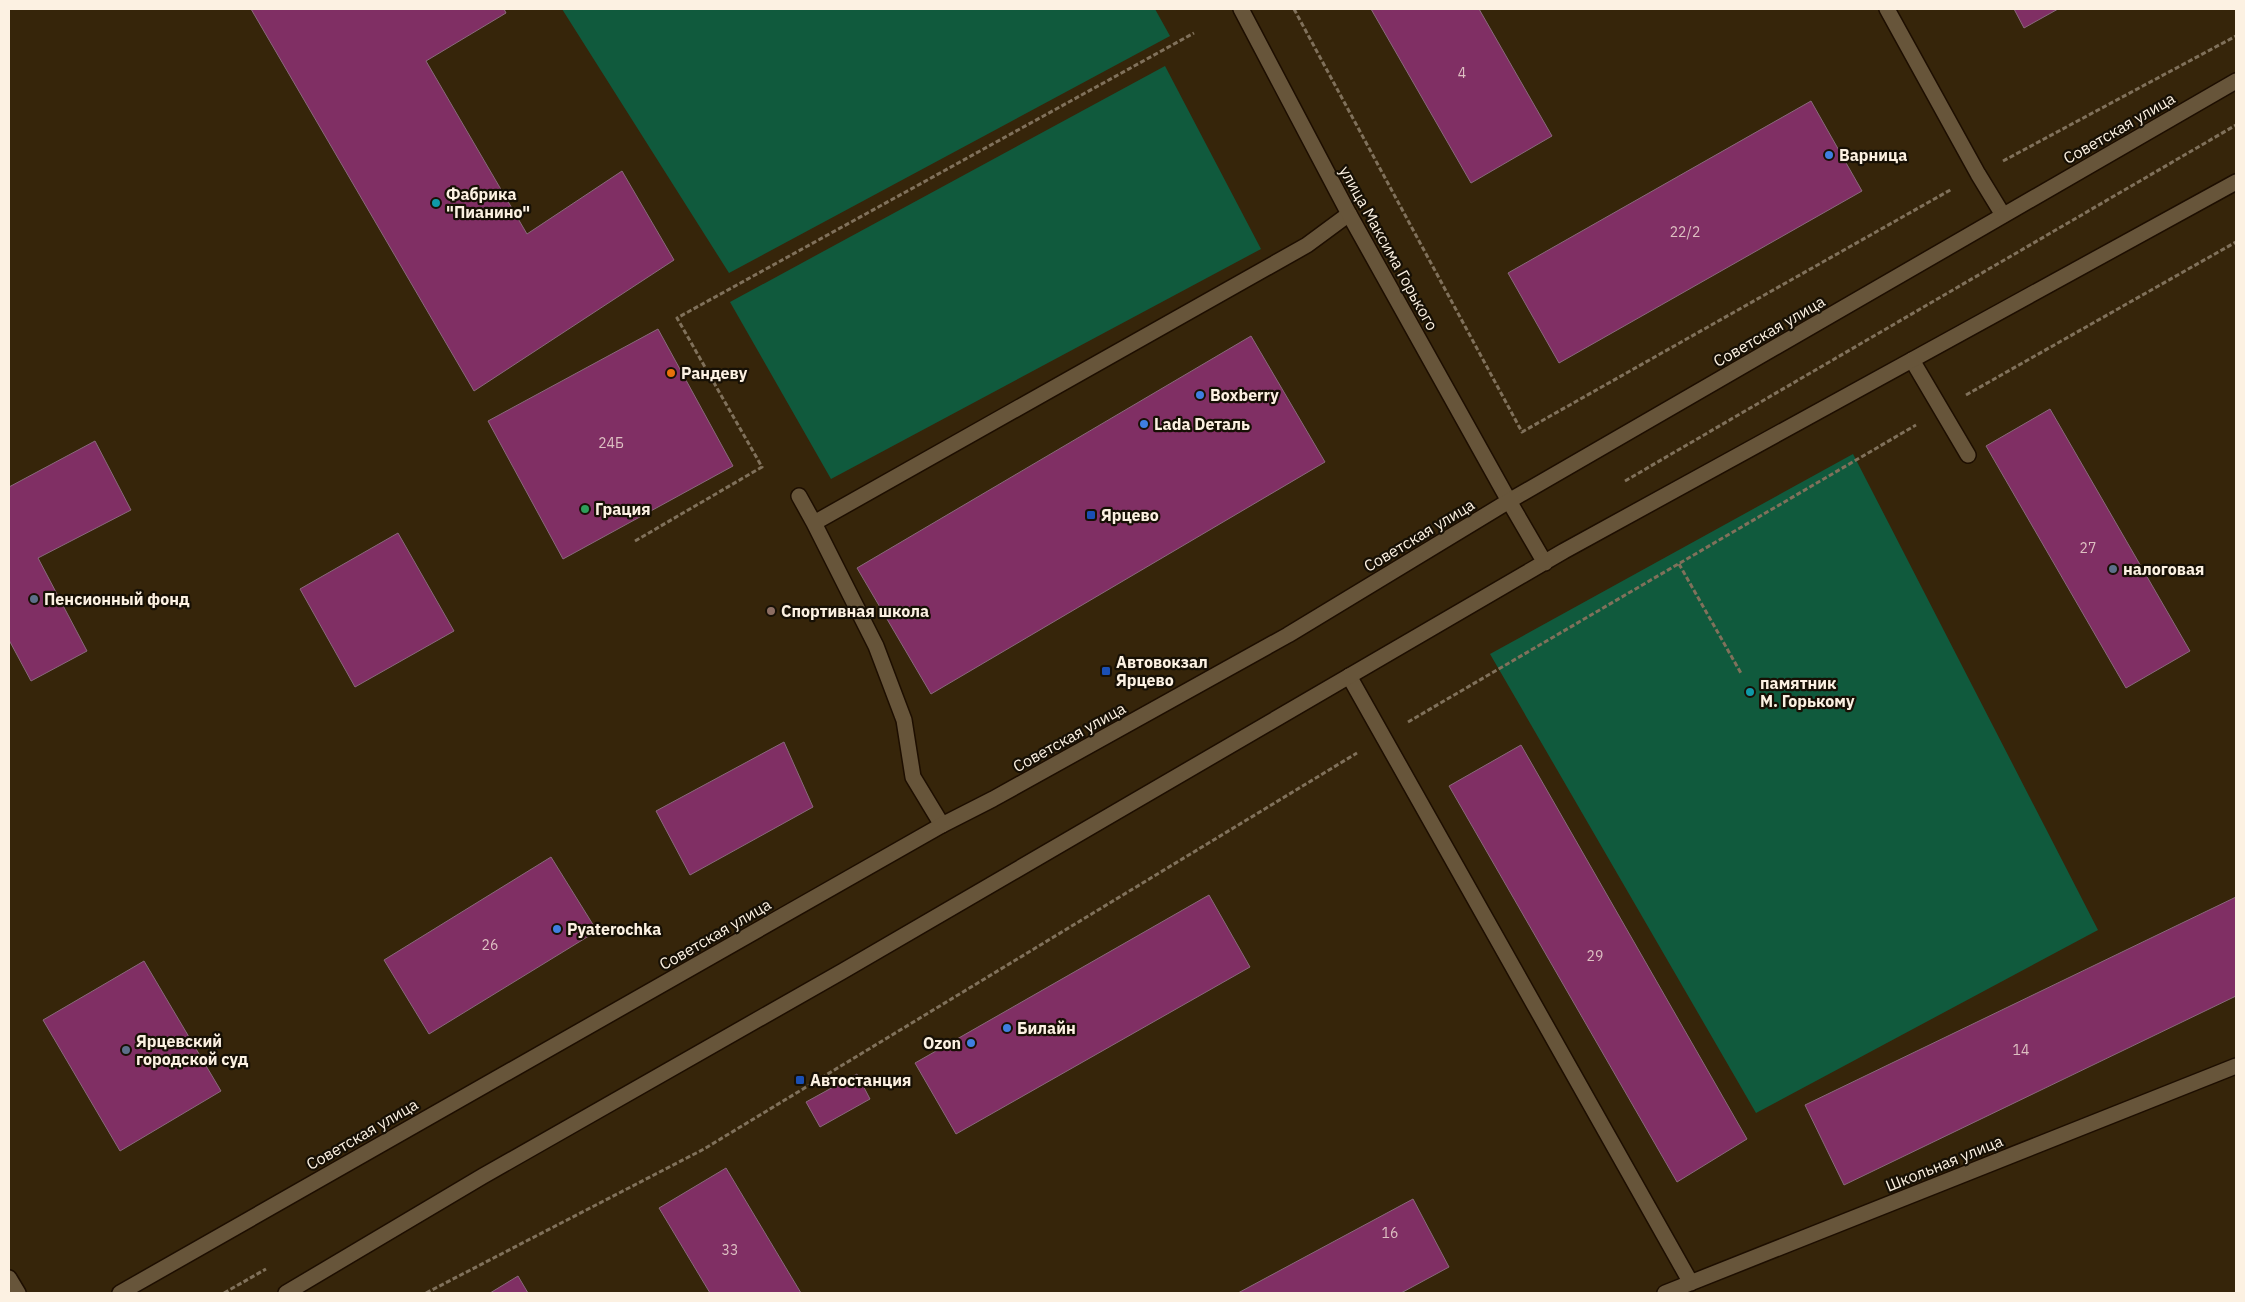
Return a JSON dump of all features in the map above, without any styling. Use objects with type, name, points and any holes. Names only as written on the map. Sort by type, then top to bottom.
[{"type":"main road","name":"улица Максима Горького","points":[[1241,9],[1349,214],[1509,502],[1545,563]]},
{"type":"main road","points":[[1887,9],[1978,174],[2003,215]]},
{"type":"main road","name":"Советская улица","points":[[120,1293],[942,826],[1288,635],[1509,502],[2236,81]]},
{"type":"main road","points":[[286,1293],[474,1181],[843,971],[1545,563],[2236,182]]},
{"type":"main road","points":[[814,523],[1307,245],[1349,214]]},
{"type":"main road","points":[[1912,360],[1968,455]]},
{"type":"main road","points":[[799,496],[876,646],[904,720],[913,777],[942,826]]},
{"type":"main road","points":[[1349,676],[1690,1283]]},
{"type":"main road","name":"Школьная улица","points":[[1665,1293],[2236,1066]]},
{"type":"main road","points":[[9,1278],[18,1293]]},
{"type":"path","points":[[1294,9],[1522,432],[1978,174],[2236,36]]},
{"type":"path","points":[[635,541],[762,467],[677,318],[1194,33]]},
{"type":"path","points":[[1618,485],[2236,125]]},
{"type":"path","points":[[1960,399],[2236,242]]},
{"type":"path","points":[[426,1293],[704,1149],[1384,737],[1918,424]]},
{"type":"path","points":[[1679,564],[1742,675]]},
{"type":"green space","points":[[562,9],[1155,9],[1170,36],[729,273]]},
{"type":"green space","points":[[1165,66],[1261,249],[831,479],[730,302]]},
{"type":"green space","points":[[1853,454],[2098,930],[1756,1113],[1490,654]]},
{"type":"building","name":"Фабрика \"Пианино\"","points":[[251,9],[504,9],[506,13],[426,61],[527,234],[622,171],[674,260],[474,391]]},
{"type":"building","points":[[1371,9],[1479,9],[1552,136],[1471,183]]},
{"type":"building","points":[[2014,9],[2058,9],[2024,28]]},
{"type":"building","points":[[1811,101],[1862,191],[1559,363],[1508,273]]},
{"type":"building","points":[[658,329],[733,466],[563,559],[488,421]]},
{"type":"building","name":"Ярцево","points":[[1251,336],[1325,462],[931,694],[857,568]]},
{"type":"building","points":[[2050,409],[2190,651],[2126,688],[1986,446]]},
{"type":"building","name":"Пенсионный фонд","points":[[95,441],[131,510],[38,558],[87,651],[31,681],[9,640],[9,487]]},
{"type":"building","points":[[398,533],[454,631],[355,687],[300,589]]},
{"type":"building","points":[[784,742],[813,807],[690,875],[656,811]]},
{"type":"building","points":[[1521,745],[1747,1139],[1677,1182],[1449,786]]},
{"type":"building","points":[[551,857],[597,931],[429,1034],[384,960]]},
{"type":"building","points":[[1209,895],[1250,967],[956,1134],[915,1063]]},
{"type":"building","points":[[2236,897],[2236,996],[1844,1185],[1805,1105]]},
{"type":"building","points":[[144,961],[221,1091],[120,1151],[43,1020]]},
{"type":"building","points":[[857,1074],[870,1099],[820,1127],[806,1102]]},
{"type":"building","points":[[726,1168],[801,1293],[710,1293],[659,1208]]},
{"type":"building","points":[[1413,1199],[1449,1267],[1401,1293],[1238,1293]]},
{"type":"building","points":[[518,1276],[528,1293],[490,1293]]},
{"type":"place","name":"Варница","points":[[1829,155]]},
{"type":"place","name":"Фабрика \"Пианино\"","points":[[436,203]]},
{"type":"place","name":"Рандеву","points":[[671,373]]},
{"type":"place","name":"Boxberry","points":[[1200,395]]},
{"type":"place","name":"Lada Dеталь","points":[[1144,424]]},
{"type":"place","name":"Грация","points":[[585,509]]},
{"type":"place","name":"Ярцево","points":[[1091,515]]},
{"type":"place","name":"налоговая","points":[[2113,569]]},
{"type":"place","name":"Пенсионный фонд","points":[[34,599]]},
{"type":"place","name":"Спортивная школа","points":[[771,611]]},
{"type":"place","name":"Автовокзал Ярцево","points":[[1106,671]]},
{"type":"place","name":"памятник М. Горькому","points":[[1750,692]]},
{"type":"place","name":"Pyaterochka","points":[[557,929]]},
{"type":"place","name":"Билайн","points":[[1007,1028]]},
{"type":"place","name":"Ozon","points":[[971,1043]]},
{"type":"place","name":"Ярцевский городской суд","points":[[126,1050]]},
{"type":"place","name":"Автостанция","points":[[800,1080]]}]
